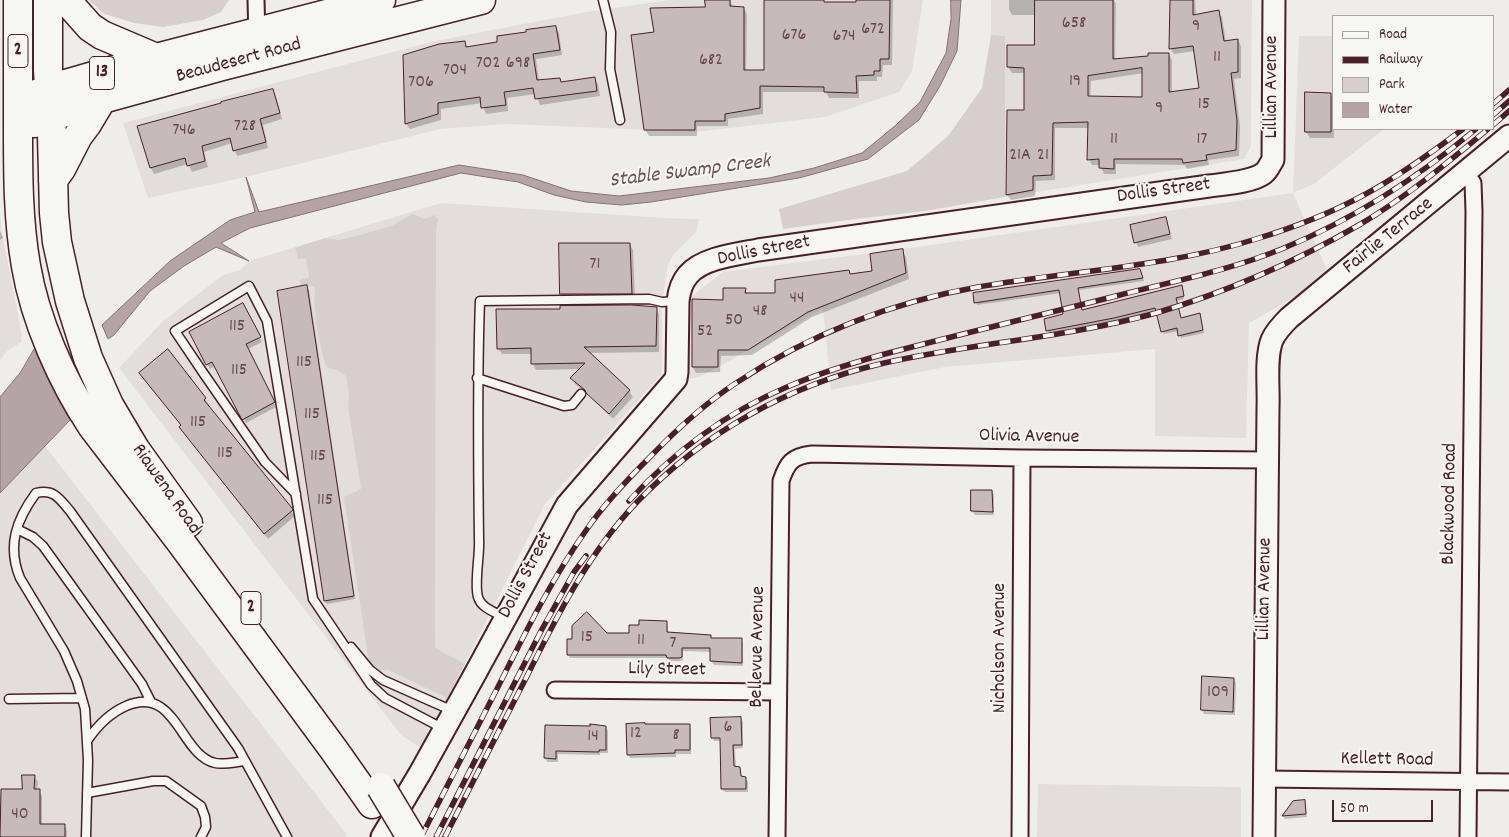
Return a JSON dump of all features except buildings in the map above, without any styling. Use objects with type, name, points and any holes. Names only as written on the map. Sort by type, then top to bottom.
[{"type":"highway","name":"2","points":[[9,105],[18,0]]},
{"type":"highway","name":"2","points":[[48,0],[49,90]]},
{"type":"highway","points":[[66,0],[90,27],[102,35],[156,58]]},
{"type":"highway","name":"Beaudesert Road","points":[[9,132],[381,0]]},
{"type":"highway","name":"Beaudesert Road","points":[[9,105],[49,90],[156,58],[257,44],[468,2]]},
{"type":"highway","name":"Riawena Road","points":[[49,90],[52,181],[57,242],[70,301],[88,358],[109,405],[135,449],[360,755],[391,837]]},
{"type":"highway","points":[[52,181],[102,99]]},
{"type":"highway","name":"Riawena Road","points":[[9,105],[9,132],[26,266],[37,308],[52,352],[79,406],[126,472],[180,541],[334,750],[411,837]]},
{"type":"highway","points":[[0,178],[19,209]]},
{"type":"street","points":[[256,0],[257,44]]},
{"type":"street","name":"Lillian Avenue","points":[[1266,172],[1273,160],[1274,0]]},
{"type":"street","name":"Fairlie Terrace","points":[[1272,340],[1279,328],[1289,318],[1466,174],[1509,136]]},
{"type":"street","name":"Dollis Street","points":[[382,837],[420,773],[567,505],[676,379],[678,301],[686,276],[700,266],[722,258],[758,250],[1209,186],[1249,179],[1266,172]]},
{"type":"street","name":"Blackwood Road","points":[[1466,174],[1473,183],[1474,211],[1468,837]]},
{"type":"street","name":"Lillian Avenue","points":[[1264,837],[1269,355],[1272,340]]},
{"type":"street","name":"Olivia Avenue","points":[[791,461],[800,456],[812,454],[1268,460]]},
{"type":"street","name":"Nicholson Avenue","points":[[1020,837],[1022,458]]},
{"type":"street","name":"Bellevue Avenue","points":[[778,837],[781,481],[785,469],[791,461]]},
{"type":"street","name":"Lily Street","points":[[556,690],[778,692]]},
{"type":"street","name":"Kellett Road","points":[[1264,779],[1509,782]]},
{"type":"lane","points":[[603,0],[611,32],[610,69],[620,120]]},
{"type":"lane","points":[[296,494],[265,462],[175,330],[249,286],[267,321],[296,494],[313,598],[371,685],[385,698],[449,720]]},
{"type":"lane","points":[[505,618],[485,607],[478,599],[477,590],[480,557],[477,378],[480,301],[649,299],[662,302],[678,301]]},
{"type":"lane","points":[[477,378],[564,406],[572,405],[581,394]]},
{"type":"lane","points":[[86,837],[86,709],[77,681],[64,651],[20,578],[15,566],[13,549],[17,529],[24,510],[36,493],[47,491],[58,497],[70,511],[238,748],[288,837]]},
{"type":"lane","points":[[17,529],[33,537],[43,546],[142,684],[151,702]]},
{"type":"lane","points":[[313,598],[370,670],[449,720]]},
{"type":"lane","points":[[9,699],[82,698]]},
{"type":"lane","points":[[87,741],[95,729],[120,708],[137,701],[151,702],[164,709],[205,759],[215,763],[245,761]]},
{"type":"lane","points":[[87,794],[153,781],[166,781],[201,806],[206,827],[201,837]]},
{"type":"shaded area","points":[[670,0],[923,0],[912,71],[899,92],[825,117],[696,132],[507,124],[440,129],[246,177],[148,198],[123,123],[435,41],[586,12]]},
{"type":"shaded area","points":[[991,0],[1252,0],[1251,146],[1244,159],[1005,197],[1005,36],[991,35]]},
{"type":"shaded area","points":[[1299,36],[1332,36],[1332,130],[1383,130],[1314,184],[1293,193]]},
{"type":"shaded area","points":[[1293,193],[1328,272],[1291,299],[1249,323],[1246,438],[1155,436],[1155,349],[945,367],[831,390],[823,309],[700,377],[688,379],[688,299],[723,272],[903,249]]},
{"type":"shaded area","points":[[441,203],[699,219],[696,232],[674,254],[668,265],[662,302],[662,374],[545,504],[422,749],[401,735],[119,368],[163,321],[223,275],[240,270],[249,261]]},
{"type":"shaded area","points":[[0,210],[2,233],[22,342],[8,350],[0,360]]},
{"type":"shaded area","points":[[45,446],[347,837],[0,837],[0,493]]},
{"type":"shaded area","points":[[1038,784],[1241,787],[1241,837],[1037,837]]},
{"type":"green space","points":[[88,0],[229,0],[221,12],[203,20],[163,27],[134,23],[105,14]]},
{"type":"green space","points":[[991,35],[1005,36],[1005,197],[926,211],[783,229],[779,209],[907,171],[948,136],[982,88]]},
{"type":"green space","points":[[413,214],[424,219],[435,215],[438,219],[436,232],[435,648],[465,664],[447,698],[389,670],[370,670],[344,497],[361,489],[348,407],[349,394],[346,376],[339,371],[326,367],[315,317],[315,286],[301,287],[300,280],[309,277],[306,258],[298,259],[295,248],[325,238],[338,240],[391,226]]},
{"type":"water","points":[[951,0],[961,0],[957,51],[940,86],[919,120],[868,159],[799,178],[622,205],[586,202],[554,195],[518,182],[461,173],[250,228],[221,243],[249,261],[216,247],[184,266],[150,291],[114,335],[108,339],[102,325],[170,261],[230,220],[255,212],[246,177],[259,212],[459,165],[523,175],[571,191],[619,196],[769,178],[814,168],[862,153],[920,102],[946,53],[951,19]]},
{"type":"water","points":[[35,348],[71,419],[0,493],[0,397],[20,373]]},
{"type":"railway","points":[[1494,103],[1509,90]]},
{"type":"railway","points":[[1494,114],[1509,101]]},
{"type":"railway","points":[[1494,124],[1509,111]]},
{"type":"railway","points":[[421,837],[541,604],[587,529],[616,492],[669,438],[690,418],[724,391],[764,366],[822,335],[883,311],[914,302],[946,293],[1012,281],[1118,268],[1188,256],[1256,239],[1283,230],[1337,209],[1375,189],[1462,130]]},
{"type":"railway","points":[[629,501],[663,466],[702,435],[743,409],[787,387],[833,369],[881,355],[1203,274],[1264,256],[1310,237],[1360,211],[1408,181],[1475,130]]},
{"type":"railway","points":[[445,837],[548,634],[588,564],[620,521],[638,501],[664,476],[719,434],[749,415],[780,399],[846,373],[914,357],[1122,322],[1182,305],[1235,286],[1335,239],[1376,215],[1425,180],[1487,130]]},
{"type":"railway","points":[[436,837],[541,631],[574,572],[586,556]]},
{"type":"water label","name":"Stable Swamp Creek","points":[[690,173]]}]
